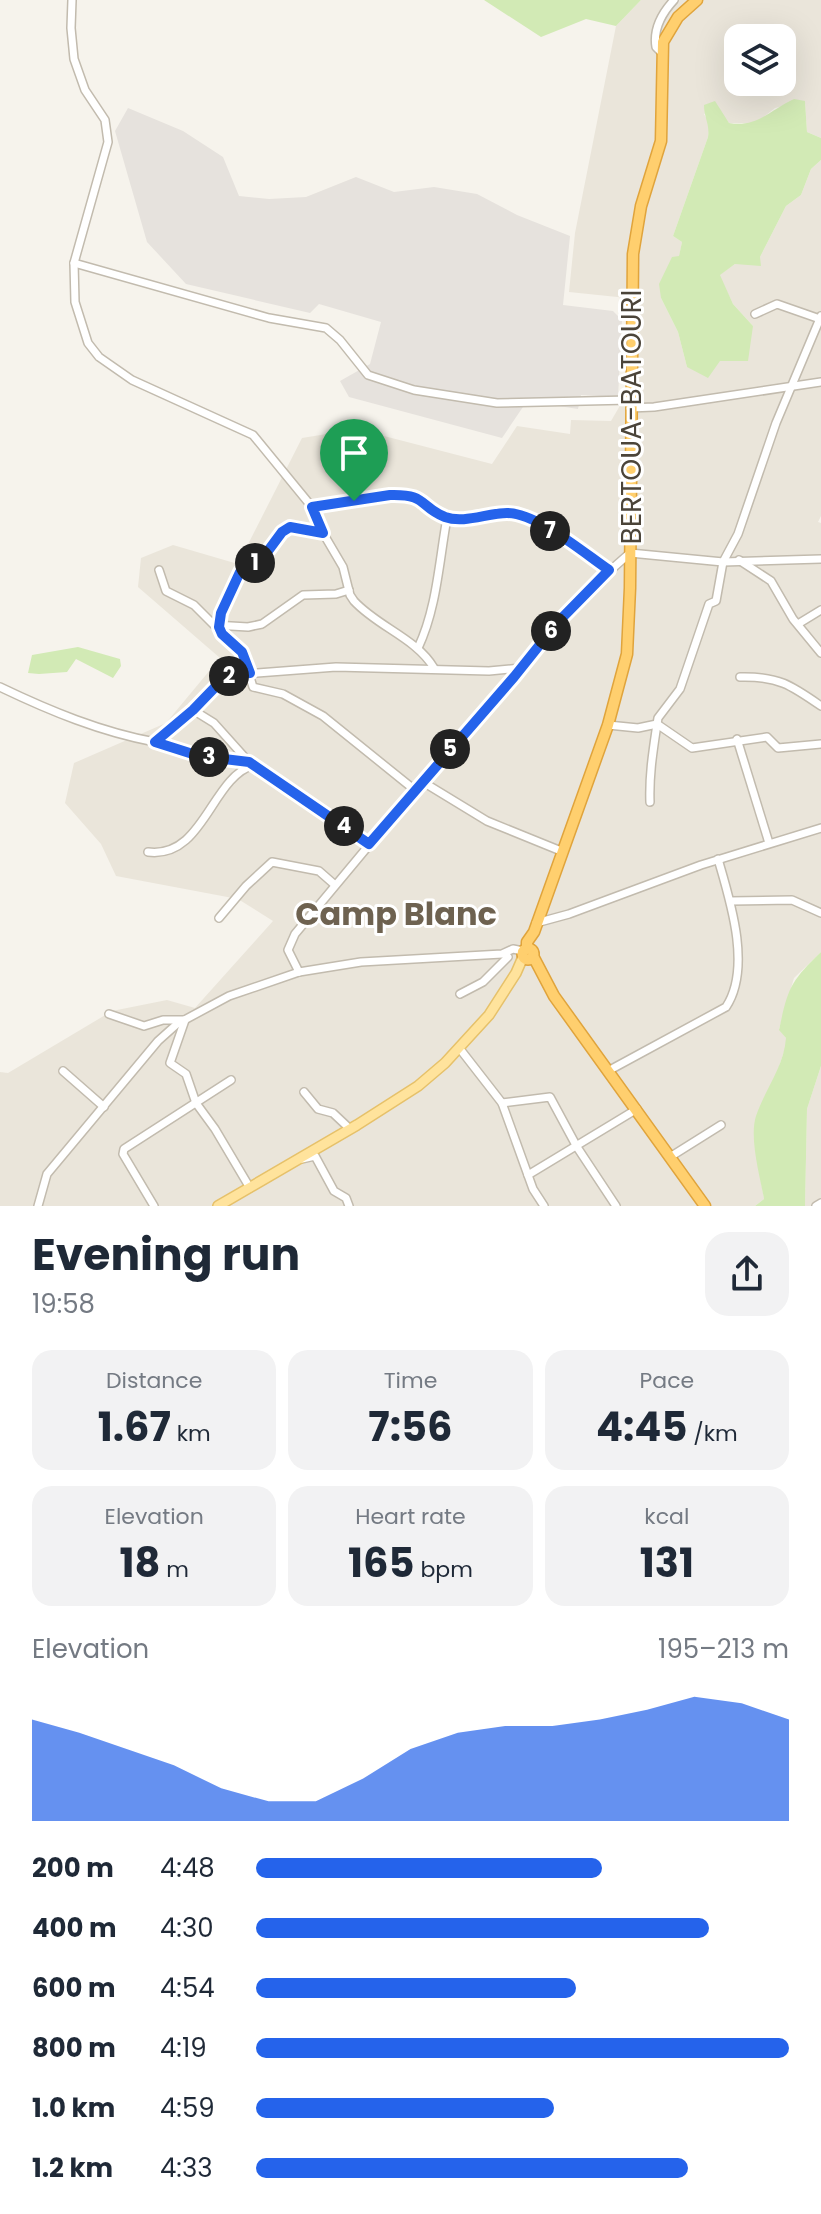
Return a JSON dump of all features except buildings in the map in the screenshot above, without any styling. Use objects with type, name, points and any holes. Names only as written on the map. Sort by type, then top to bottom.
[{"type":"highway","name":"BERTOUA-BATOURI","points":[[527,955],[527,942],[608,725],[629,645],[633,254],[641,206],[661,141],[662,53],[667,32],[686,8],[697,0]]},
{"type":"highway","points":[[527,955],[531,967],[542,976],[705,1206]]},
{"type":"main road","points":[[218,1206],[418,1086],[460,1049],[489,1015],[527,955]]},
{"type":"street","points":[[72,0],[74,59],[85,90],[105,120],[108,142],[74,263],[75,302],[86,339],[93,351],[132,380],[253,435],[312,507],[343,567],[354,601],[371,617],[418,648],[434,668]]},
{"type":"street","points":[[662,53],[656,47],[655,34],[658,22],[674,0]]},
{"type":"street","points":[[74,263],[269,318],[326,328],[340,340],[368,375],[414,390],[497,403],[654,407],[821,382]]},
{"type":"street","points":[[650,802],[649,771],[653,765],[658,718],[680,689],[709,604],[716,601],[723,562],[738,534],[768,445],[820,317],[777,304],[755,314]]},
{"type":"street","points":[[312,507],[409,495],[420,498],[447,518],[513,513],[548,529],[609,570]]},
{"type":"street","points":[[418,648],[433,601],[447,518]]},
{"type":"street","points":[[323,533],[290,527],[282,532],[262,559],[240,572],[221,613],[219,627],[222,634],[242,652],[253,687],[283,694],[323,716],[416,791]]},
{"type":"street","points":[[299,972],[288,950],[289,945],[335,885],[558,622],[630,553],[723,562],[821,559]]},
{"type":"street","points":[[739,560],[771,581],[821,653]]},
{"type":"street","points":[[159,570],[166,591],[194,605],[207,621],[219,627],[253,627],[303,595],[336,594],[349,590]]},
{"type":"street","points":[[798,624],[821,610]]},
{"type":"street","points":[[155,742],[230,675],[336,667],[489,671],[521,668]]},
{"type":"street","points":[[740,677],[759,676],[781,681],[821,706]]},
{"type":"street","points":[[0,687],[44,709],[105,729],[199,756],[251,764]]},
{"type":"street","points":[[193,710],[214,723],[251,764],[369,844]]},
{"type":"street","points":[[608,725],[638,728],[657,724],[692,748],[737,739],[769,737],[778,748],[821,744]]},
{"type":"street","points":[[737,739],[769,843]]},
{"type":"street","points":[[148,852],[167,851],[183,842],[238,772],[251,764]]},
{"type":"street","points":[[423,782],[487,821],[561,851]]},
{"type":"street","points":[[535,927],[718,859],[821,828]]},
{"type":"street","points":[[608,1071],[726,1007],[735,982],[737,955],[731,901],[718,859]]},
{"type":"street","points":[[219,918],[272,862],[319,871],[335,885]]},
{"type":"street","points":[[731,901],[792,900],[821,913]]},
{"type":"street","points":[[460,994],[483,982],[505,955]]},
{"type":"street","points":[[38,1206],[47,1174],[158,1041],[185,1020],[229,996],[299,972],[361,962],[527,955]]},
{"type":"street","points":[[109,1014],[144,1026],[163,1020],[185,1020]]},
{"type":"street","points":[[185,1020],[170,1063],[186,1074],[196,1103],[250,1188]]},
{"type":"street","points":[[460,1049],[502,1103],[533,1189],[544,1206]]},
{"type":"street","points":[[63,1071],[104,1107]]},
{"type":"street","points":[[154,1206],[123,1154],[124,1149],[231,1080]]},
{"type":"street","points":[[304,1092],[318,1109],[333,1113],[350,1129]]},
{"type":"street","points":[[502,1103],[550,1097],[577,1147],[616,1206]]},
{"type":"street","points":[[528,1175],[637,1109]]},
{"type":"street","points":[[670,1157],[721,1125]]},
{"type":"street","points":[[300,1159],[315,1156],[334,1191],[346,1198],[349,1206]]},
{"type":"shaded area","points":[[641,0],[821,0],[821,138],[807,132],[805,101],[775,108],[756,123],[729,123],[719,110],[704,114],[710,125],[708,137],[673,236],[682,242],[679,257],[661,298],[678,332],[687,367],[720,361],[753,326],[733,304],[719,275],[735,264],[760,257],[786,206],[801,195],[811,169],[821,160],[821,516],[818,522],[821,523],[821,952],[794,978],[779,1029],[786,1038],[786,1046],[773,1084],[756,1117],[764,1199],[755,1206],[0,1206],[0,1072],[8,1073],[112,1011],[167,1000],[195,1008],[273,921],[238,899],[116,876],[101,844],[65,803],[74,763],[166,723],[220,658],[138,587],[141,558],[173,545],[238,564],[302,438],[357,429],[492,464],[517,426],[570,434],[571,420],[611,421],[625,397],[627,298],[569,292],[575,233],[616,26]]},
{"type":"shaded area","points":[[128,108],[183,131],[223,157],[239,196],[269,199],[306,197],[356,177],[394,192],[434,187],[477,194],[517,215],[570,236],[563,305],[613,311],[622,320],[618,397],[581,395],[578,409],[527,401],[502,438],[349,397],[340,381],[370,364],[381,322],[319,304],[310,313],[186,284],[147,242],[115,131]]},
{"type":"shaded area","points":[[821,1066],[821,1206],[805,1206],[807,1109]]},
{"type":"green space","points":[[484,0],[641,0],[616,26],[586,19],[541,37]]},
{"type":"green space","points":[[794,99],[805,101],[807,132],[821,138],[821,160],[811,169],[801,195],[786,206],[760,257],[761,266],[735,264],[720,275],[733,304],[753,326],[748,361],[720,361],[708,378],[687,367],[678,332],[661,298],[659,284],[672,257],[679,256],[682,242],[673,236],[708,137],[704,105],[715,101],[729,123],[739,124],[756,121]]},
{"type":"green space","points":[[78,647],[120,659],[121,666],[113,678],[76,659],[67,672],[28,673],[32,655]]},
{"type":"green space","points":[[821,952],[821,1066],[807,1109],[805,1206],[755,1206],[764,1199],[754,1125],[785,1049],[786,1038],[779,1030],[785,1004],[796,979]]},
{"type":"district","name":"Camp Blanc","points":[[396,913]]},
{"type":"route","points":[[409,495],[420,498],[447,518],[457,519],[513,513],[548,529],[609,570],[558,622],[369,844],[245,760],[199,756],[155,742],[222,680],[230,675],[250,673],[242,652],[222,634],[219,627],[221,613],[240,572],[262,559],[282,532],[290,527],[323,533],[312,507],[354,501],[409,495]]}]
